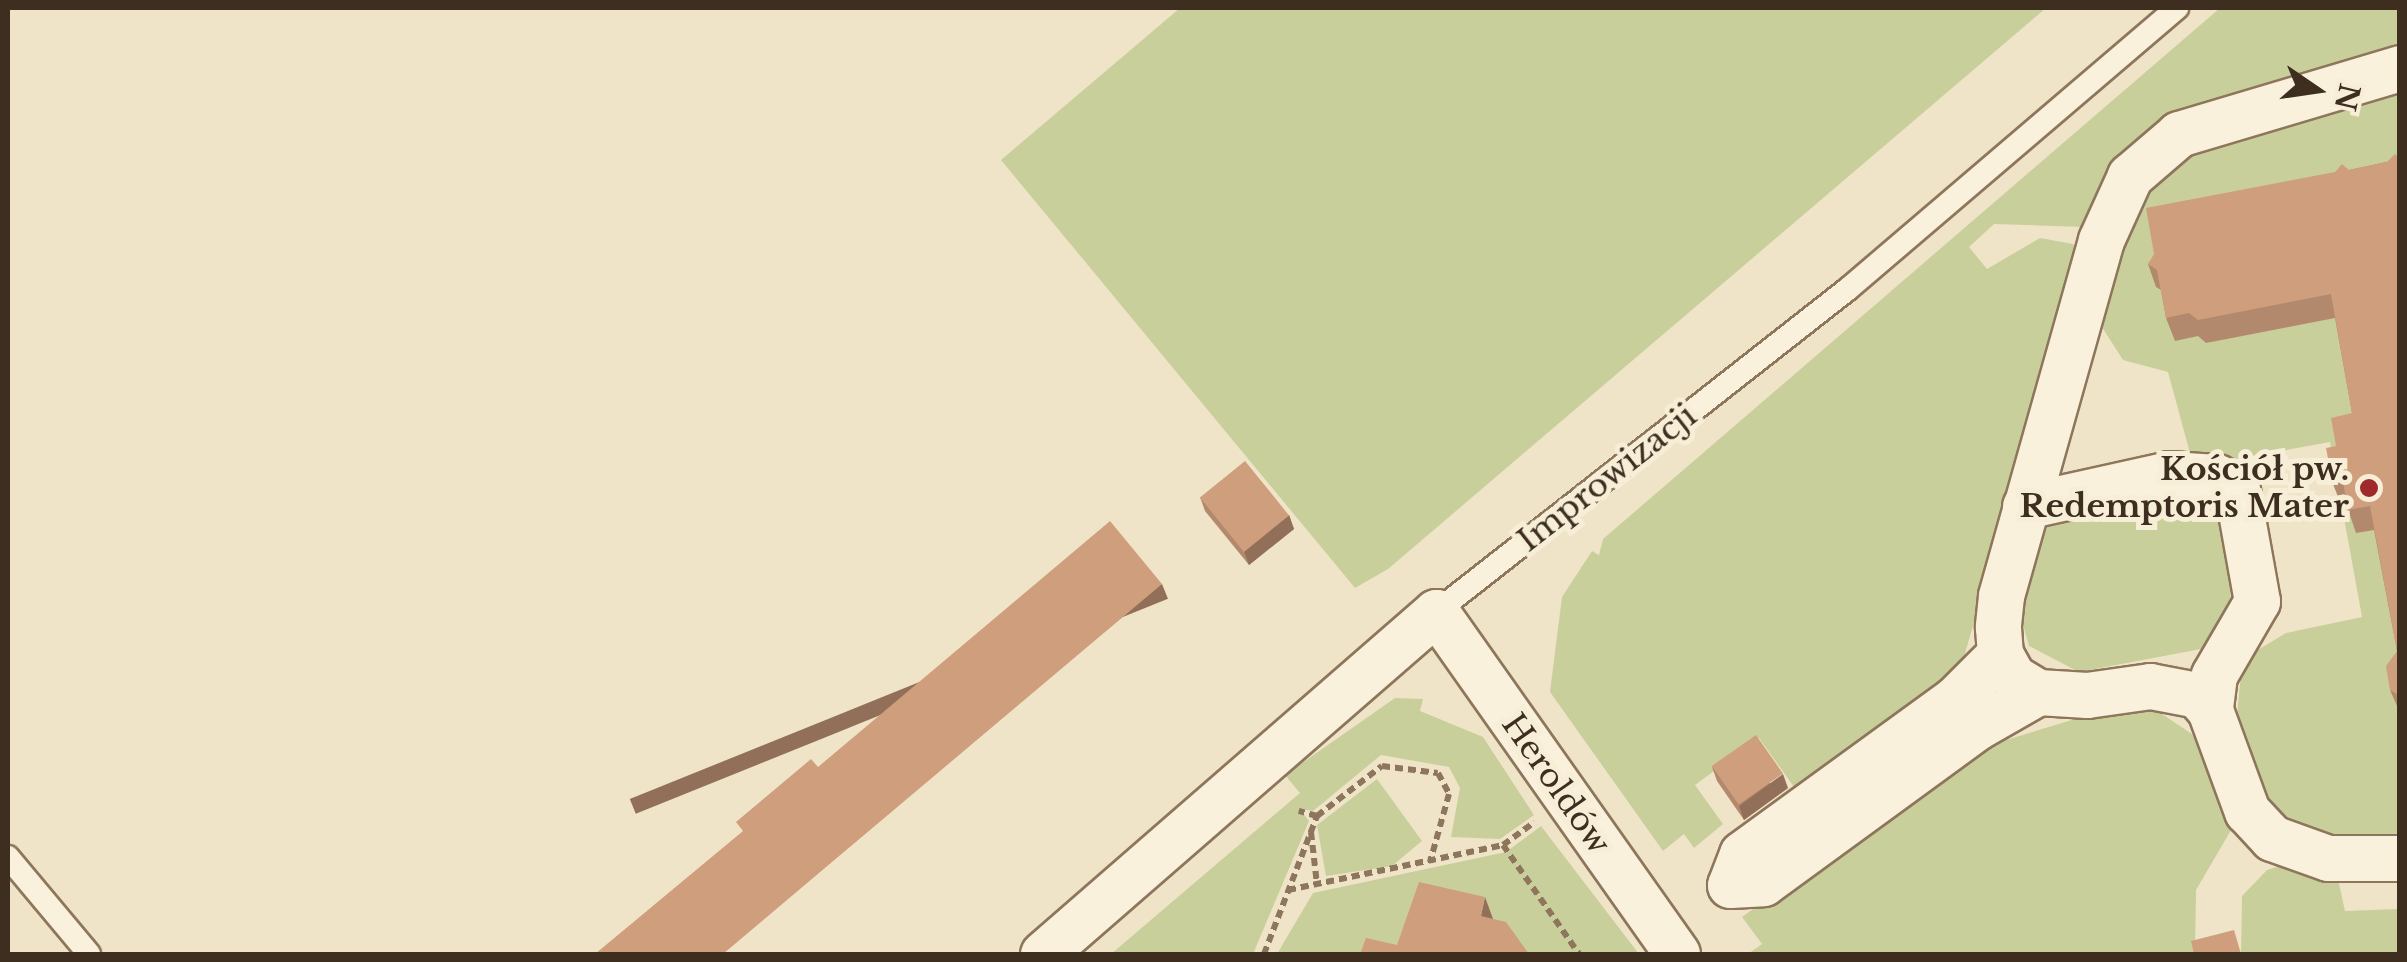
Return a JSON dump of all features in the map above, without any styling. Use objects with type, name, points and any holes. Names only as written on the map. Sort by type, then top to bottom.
[{"type":"street","points":[[2400,68],[2179,134],[2130,176],[2101,240],[2001,596],[2000,654],[1966,713],[1763,883],[1730,885],[1742,854],[1966,713],[2038,692],[2176,688],[2197,695],[2210,710],[2238,794],[2272,838],[2328,858],[2400,858]]},
{"type":"street","points":[[2026,506],[2169,474],[2217,477],[2237,490],[2257,601],[2214,675],[2210,710]]},
{"type":"street","name":"Improwizacji","points":[[1043,954],[1436,612]]},
{"type":"street","name":"Heroldów","points":[[1436,612],[1677,954]]},
{"type":"street","points":[[2000,654],[2013,677],[2038,692]]},
{"type":"lane","name":"Improwizacji","points":[[1436,612],[1848,289],[2177,8]]},
{"type":"lane","points":[[8,857],[90,954]]},
{"type":"path","points":[[1264,954],[1317,816],[1382,766],[1438,773],[1450,794],[1430,862]]},
{"type":"path","points":[[1299,811],[1317,816]]},
{"type":"path","points":[[1288,890],[1504,846],[1547,814]]},
{"type":"path","points":[[1310,831],[1318,885]]},
{"type":"path","points":[[1504,846],[1579,954]]},
{"type":"green space","points":[[1180,8],[2046,8],[1388,569],[1355,588],[1001,160]]},
{"type":"green space","points":[[2220,8],[2399,8],[2399,50],[2194,112],[2082,227],[1994,224],[1969,247],[1987,269],[2040,238],[2073,244],[2080,255],[1957,671],[1799,794],[1759,738],[1695,785],[1723,824],[1694,848],[1684,834],[1663,851],[1550,692],[1562,597],[1592,551],[1599,555],[1603,539]]},
{"type":"green space","points":[[2399,88],[2400,181],[2165,293],[2206,343],[2352,308],[2361,436],[2335,471],[2330,442],[2210,464],[2191,457],[2168,372],[2123,360],[2100,324],[2104,287],[2140,192],[2177,156]]},
{"type":"green space","points":[[2195,486],[2215,495],[2231,588],[2230,603],[2201,649],[2079,672],[2029,646],[2017,603],[2045,522]]},
{"type":"green space","points":[[2351,505],[2378,529],[2399,643],[2399,839],[2344,842],[2285,822],[2260,799],[2237,715],[2241,674],[2256,651],[2286,633],[2362,617],[2342,507]]},
{"type":"green space","points":[[1395,698],[1423,699],[1420,711],[1483,737],[1534,815],[1500,839],[1451,837],[1460,788],[1449,767],[1381,755],[1313,811],[1300,809],[1309,821],[1253,954],[1111,954],[1300,793],[1285,775]]},
{"type":"green space","points":[[2156,710],[2192,734],[2234,825],[2196,890],[2195,954],[1748,954],[1762,944],[1742,917],[1973,750],[2095,713]]},
{"type":"green space","points":[[1377,779],[1422,841],[1392,866],[1326,876],[1317,825]]},
{"type":"green space","points":[[1541,826],[1639,954],[1277,954],[1313,893],[1506,852]]},
{"type":"green space","points":[[2280,866],[2338,879],[2345,911],[2399,909],[2399,954],[2241,954],[2242,896],[2267,870]]},
{"type":"building","points":[[2395,154],[2400,159],[2400,696],[2390,690],[2386,666],[2397,651],[2370,506],[2348,510],[2343,482],[2333,484],[2326,448],[2336,446],[2331,418],[2352,413],[2331,294],[2198,320],[2189,313],[2166,318],[2157,270],[2148,264],[2154,254],[2146,208],[2335,172],[2342,164],[2349,170],[2387,162]]},
{"type":"building","points":[[1245,461],[1289,515],[1244,552],[1200,498]]},
{"type":"building","points":[[1110,521],[1162,584],[723,954],[595,954],[743,831],[736,822],[811,759],[818,767]]},
{"type":"building","points":[[1756,735],[1783,774],[1739,804],[1712,766]]},
{"type":"building","points":[[1419,882],[1485,897],[1481,916],[1506,922],[1529,954],[1360,954],[1366,938],[1397,945]]},
{"type":"building","points":[[2234,930],[2241,954],[2194,954],[2191,941]]},
{"type":"place","name":"Kościół pw. Redemptoris Mater","points":[[2369,488]]}]
